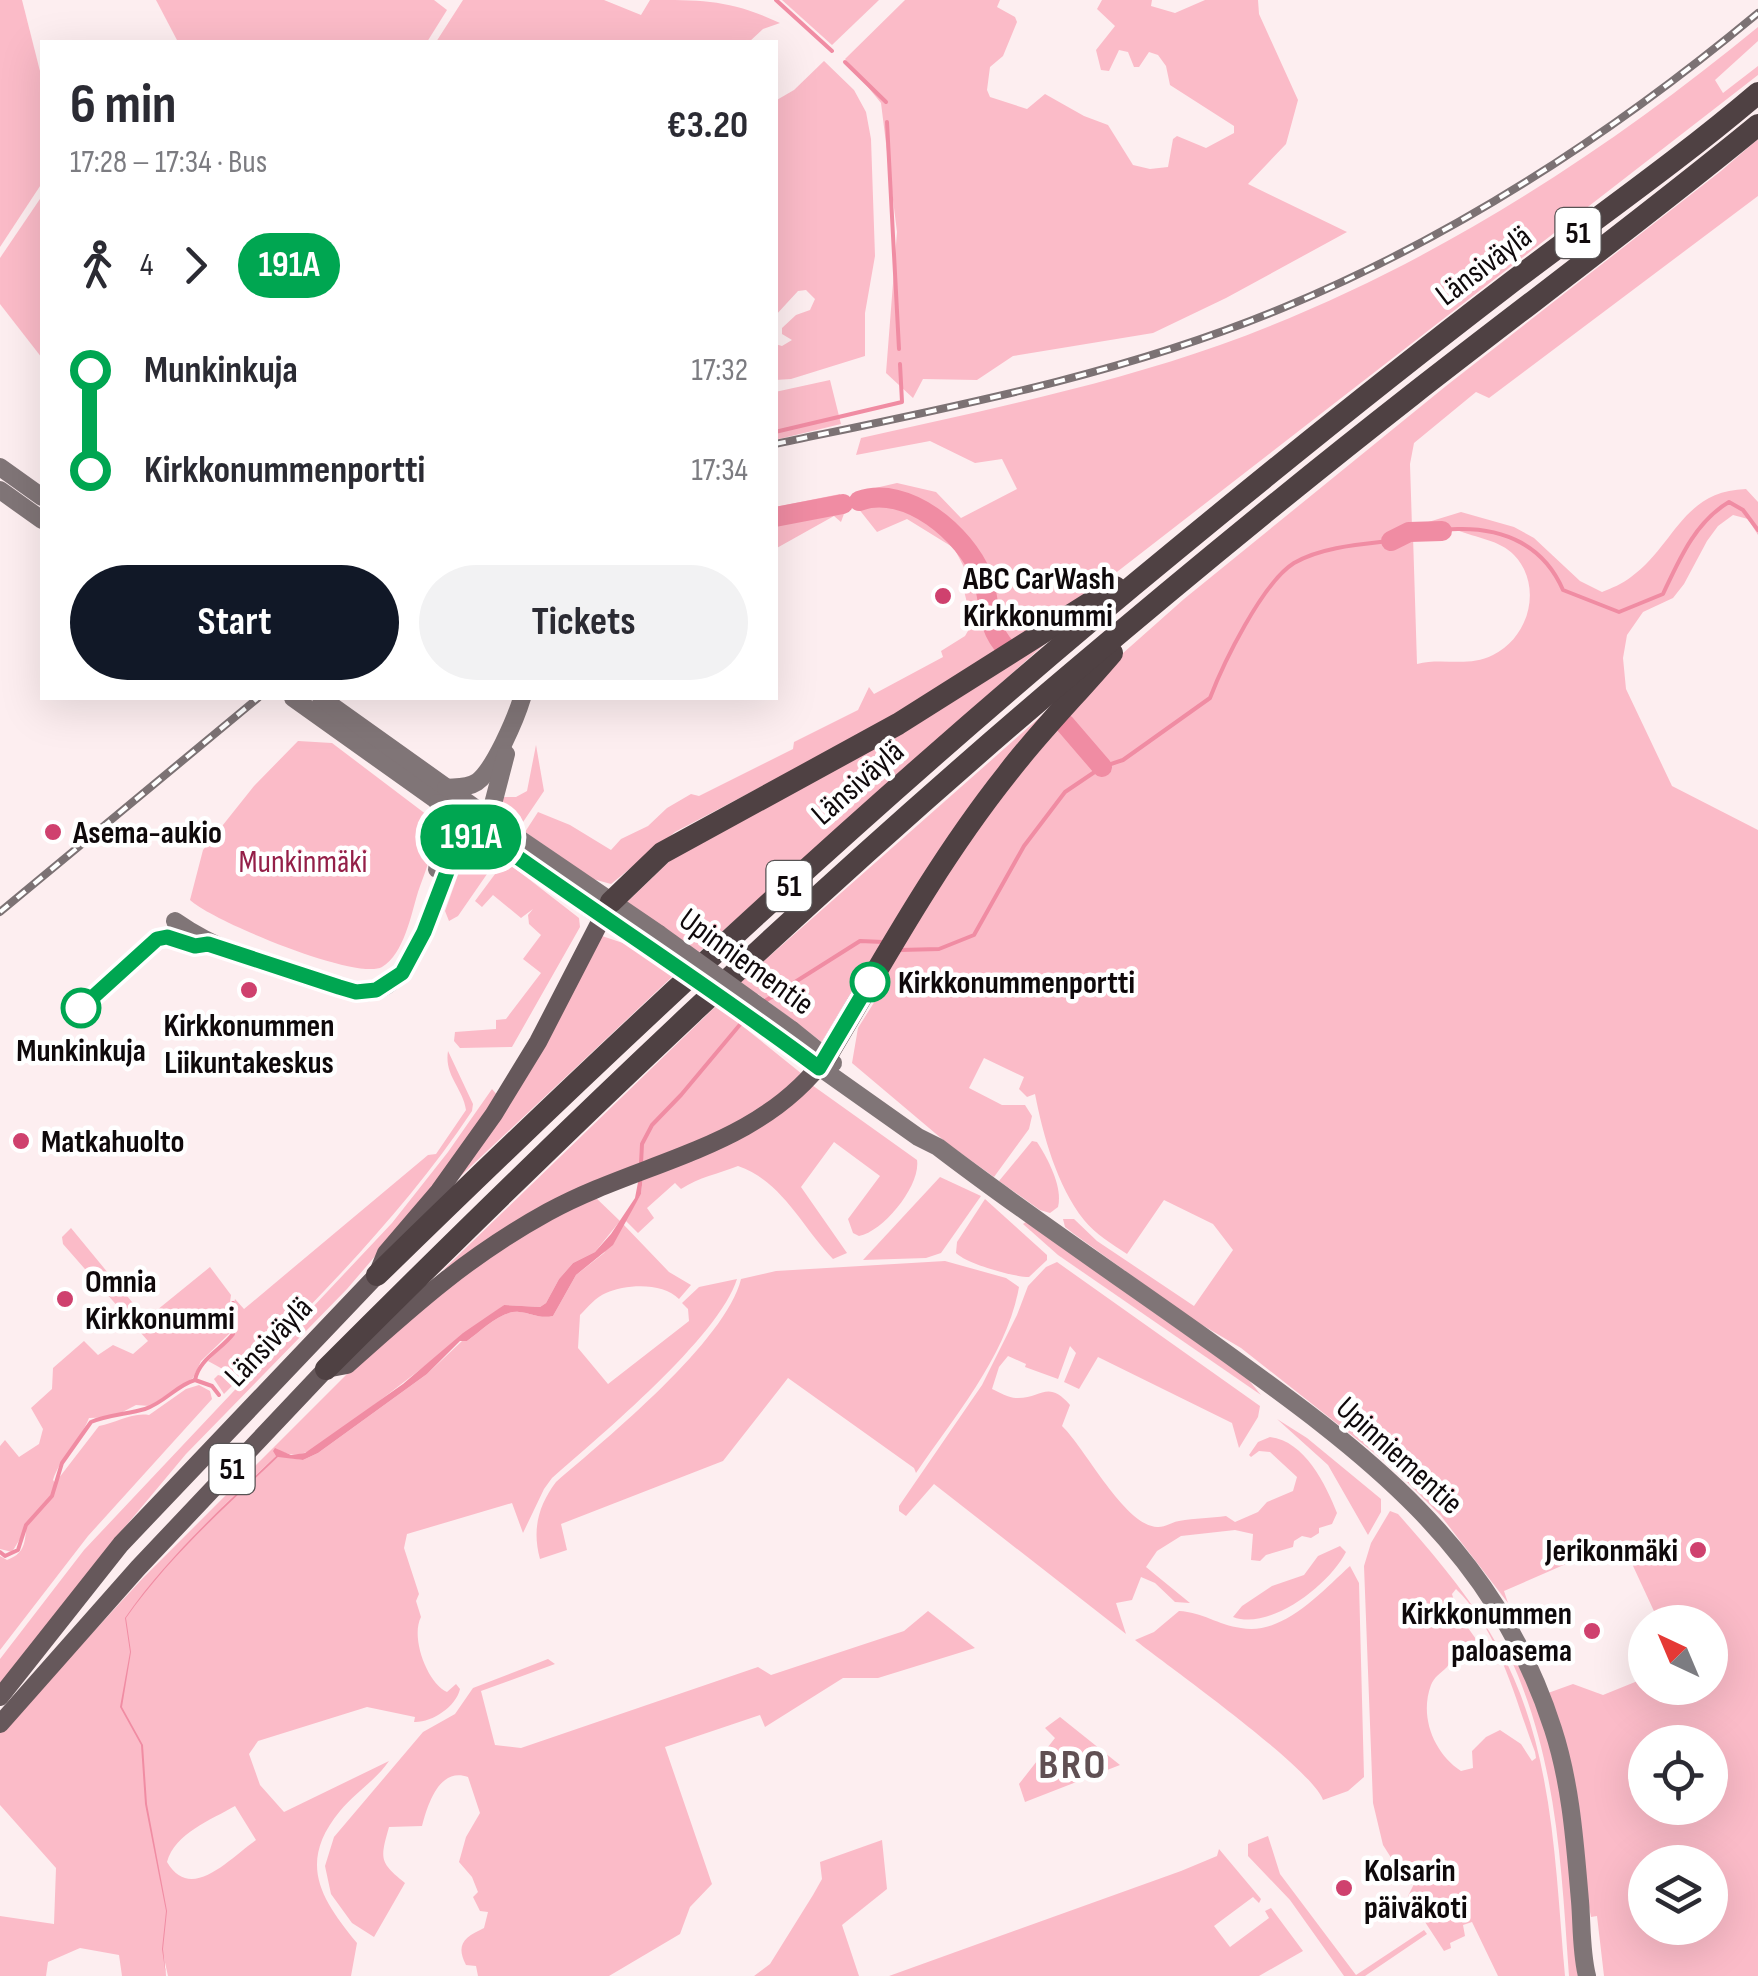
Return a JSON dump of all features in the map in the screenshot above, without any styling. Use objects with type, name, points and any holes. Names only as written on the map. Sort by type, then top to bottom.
[{"type":"highway","name":"Länsiväylä","points":[[378,1275],[636,1026],[827,850],[1174,551],[1412,360],[1679,158],[1758,93]]},
{"type":"highway","name":"Länsiväylä","points":[[326,1370],[480,1216],[762,948],[945,782],[1158,600],[1758,125]]},
{"type":"highway","points":[[607,910],[662,853],[898,724],[1174,551]]},
{"type":"highway","points":[[822,1062],[960,836],[1007,774],[1158,600]]},
{"type":"main road","points":[[0,468],[40,495]]},
{"type":"main road","points":[[0,490],[40,519]]},
{"type":"main road","points":[[297,700],[337,719]]},
{"type":"main road","points":[[323,700],[337,719]]},
{"type":"main road","points":[[415,945],[414,937],[444,848],[440,794],[481,779],[507,738],[521,700]]},
{"type":"main road","name":"Upinniementie","points":[[337,719],[926,1132],[938,1147],[1334,1432],[1405,1492],[1483,1585],[1521,1652],[1554,1732],[1571,1811],[1586,1974]]},
{"type":"main road","points":[[171,929],[195,946],[208,944],[339,987],[369,992],[385,987],[402,973],[424,932],[455,851],[471,837],[494,831],[493,804],[509,747],[507,738]]},
{"type":"main road","points":[[378,1275],[386,1253],[439,1190],[503,1099],[554,1013],[607,910]]},
{"type":"main road","points":[[326,1370],[347,1364],[435,1285],[476,1256],[552,1210],[731,1135],[766,1116],[801,1088],[822,1062]]},
{"type":"main road","name":"Länsiväylä","points":[[0,1697],[121,1544],[378,1275]]},
{"type":"main road","name":"Länsiväylä","points":[[0,1724],[149,1556],[326,1370]]},
{"type":"green space","points":[[0,0],[22,0],[40,71],[40,186],[0,247]]},
{"type":"green space","points":[[156,0],[434,0],[447,10],[428,40],[177,40]]},
{"type":"green space","points":[[463,0],[604,0],[641,15],[650,0],[702,1],[747,10],[780,23],[763,29],[751,40],[437,40]]},
{"type":"green space","points":[[782,0],[879,0],[832,45]]},
{"type":"green space","points":[[905,0],[1000,0],[997,7],[1017,22],[1003,56],[990,67],[990,97],[1027,109],[1045,94],[1108,125],[1133,165],[1150,169],[1168,167],[1173,139],[1177,136],[1206,148],[1234,133],[1234,126],[1170,85],[1166,66],[1158,55],[1149,52],[1139,67],[1134,67],[1128,52],[1119,50],[1109,71],[1101,70],[1096,50],[1115,26],[1097,9],[1102,0],[1152,0],[1151,6],[1175,13],[1205,0],[1258,0],[1259,14],[1298,100],[1286,144],[1248,184],[1347,232],[1153,333],[1013,356],[977,380],[923,379],[913,398],[886,373],[897,232],[881,103],[845,59]]},
{"type":"green space","points":[[1758,27],[1758,41],[1715,80],[1723,93],[1758,66],[1758,75],[1055,616],[888,720],[675,832],[611,884],[593,879],[525,832],[538,812],[570,825],[611,850],[621,839],[648,826],[667,808],[691,794],[699,796],[793,749],[794,742],[858,710],[869,687],[874,694],[943,657],[941,651],[965,636],[972,624],[961,578],[967,573],[954,548],[907,519],[877,532],[858,508],[863,504],[858,492],[897,483],[936,492],[961,518],[1017,489],[1002,459],[975,463],[930,441],[856,455],[861,438],[1042,397],[1176,360],[1365,284],[1435,248],[1569,167]]},
{"type":"green space","points":[[824,61],[854,90],[866,112],[871,139],[875,256],[865,313],[865,356],[778,380],[778,345],[792,340],[782,334],[782,328],[796,315],[810,310],[815,299],[806,290],[798,291],[778,313],[778,99],[794,90]]},
{"type":"green space","points":[[1758,139],[1758,196],[1489,398],[1476,392],[1414,443],[1410,464],[1412,527],[1461,512],[1514,527],[1534,538],[1580,581],[1602,592],[1624,582],[1646,564],[1693,509],[1707,499],[1746,489],[1758,502],[1758,535],[1748,519],[1733,515],[1718,526],[1673,598],[1643,612],[1627,635],[1623,658],[1626,689],[1672,786],[1758,830],[1758,1976],[1604,1976],[1597,1916],[1591,1917],[1548,1693],[1573,1684],[1603,1695],[1628,1685],[1628,1705],[1728,1705],[1728,1605],[1651,1605],[1621,1540],[1504,1591],[1508,1603],[1441,1516],[1392,1467],[1241,1348],[1192,1319],[1074,1234],[1065,1227],[1063,1219],[1074,1219],[1097,1241],[1194,1306],[1233,1250],[1213,1224],[1164,1200],[1127,1254],[1093,1230],[1074,1207],[1052,1160],[1035,1094],[1027,1097],[1019,1089],[1024,1077],[984,1058],[969,1088],[1002,1105],[1025,1105],[1032,1116],[1029,1129],[994,1177],[948,1144],[852,1063],[858,1028],[885,985],[880,981],[983,817],[1122,654],[1446,386]],"holes":[[[1457,530],[1495,543],[1514,555],[1528,581],[1528,610],[1516,636],[1506,647],[1483,659],[1417,664],[1413,536]]]},
{"type":"green space","points":[[40,199],[40,355],[0,304],[0,258]]},
{"type":"green space","points":[[830,380],[841,424],[778,439],[778,391]]},
{"type":"green space","points":[[840,494],[845,511],[841,522],[834,516],[778,547],[778,506]]},
{"type":"green space","points":[[1074,618],[698,953],[625,904],[677,854]]},
{"type":"green space","points":[[1082,680],[823,1043],[758,994],[735,1020],[802,1074],[761,1112],[478,1247],[442,1271],[746,977]]},
{"type":"green space","name":"Munkinmäki","points":[[298,741],[332,743],[431,818],[433,846],[409,922],[396,953],[382,967],[345,965],[285,947],[190,900],[203,850],[254,786]]},
{"type":"green space","points":[[536,745],[544,791],[519,828],[502,814],[500,797],[516,797],[527,791]]},
{"type":"green space","points":[[477,849],[492,852],[496,861],[458,916],[449,921],[445,911],[464,858]]},
{"type":"green space","points":[[501,866],[508,870],[512,866],[579,918],[580,927],[512,1047],[460,1048],[454,1041],[455,1032],[496,1029],[496,1020],[506,1019],[541,973],[523,959],[541,935],[529,924],[528,915],[533,909],[521,918],[493,895],[482,907],[475,901]]},
{"type":"green space","points":[[602,936],[626,944],[673,976],[449,1187]]},
{"type":"green space","points":[[448,1051],[473,1104],[472,1111],[386,1223],[224,1394],[214,1379],[218,1375],[226,1377],[228,1372],[208,1361],[234,1334],[231,1317],[235,1299],[244,1309],[428,1155],[436,1154],[466,1110],[451,1075]]},
{"type":"green space","points":[[812,1085],[917,1160],[913,1182],[899,1206],[879,1226],[859,1236],[853,1233],[848,1219],[880,1176],[834,1142],[801,1187],[847,1253],[833,1259],[767,1182],[738,1166],[681,1189],[675,1183],[647,1208],[654,1218],[638,1233],[625,1220],[641,1194],[643,1176],[753,1130]]},
{"type":"green space","points":[[492,1089],[498,1096],[428,1193],[347,1289],[186,1454],[0,1685],[0,1659],[84,1550],[392,1223]]},
{"type":"green space","points":[[1032,1141],[1037,1142],[1056,1182],[1058,1207],[1050,1213],[999,1181]]},
{"type":"green space","points":[[940,1177],[981,1196],[941,1253],[926,1258],[863,1260]]},
{"type":"green space","points":[[594,1196],[620,1221],[595,1252],[573,1263],[546,1303],[540,1307],[504,1305],[326,1442],[300,1454],[277,1455],[221,1508],[279,1456],[303,1460],[318,1453],[427,1374],[462,1341],[498,1318],[512,1312],[553,1316],[576,1275],[604,1253],[623,1224],[669,1272],[691,1285],[679,1299],[654,1287],[614,1290],[599,1297],[580,1315],[578,1348],[608,1384],[689,1321],[688,1309],[682,1303],[699,1287],[737,1279],[726,1302],[683,1356],[552,1478],[523,1533],[512,1503],[407,1534],[404,1548],[419,1594],[419,1648],[440,1687],[447,1692],[456,1684],[460,1689],[448,1708],[428,1720],[414,1722],[415,1717],[367,1707],[258,1741],[249,1754],[260,1785],[284,1812],[389,1761],[340,1811],[319,1847],[317,1864],[324,1896],[357,1943],[351,1976],[168,1976],[164,1958],[166,1976],[122,1976],[119,1955],[80,1948],[48,1962],[46,1976],[0,1976],[0,1916],[54,1924],[56,1868],[0,1805],[0,1733],[143,1578],[380,1341],[433,1295],[522,1234]],"holes":[[[235,1806],[256,1840],[199,1878],[187,1879],[167,1862],[186,1835]]]},
{"type":"green space","points":[[985,1199],[1047,1255],[1047,1260],[1029,1277],[991,1269],[956,1253],[957,1242]]},
{"type":"green space","points":[[1026,1222],[1247,1378],[1261,1395],[1058,1255],[1023,1224]]},
{"type":"green space","points":[[71,1228],[146,1319],[210,1267],[231,1295],[227,1323],[230,1333],[201,1361],[193,1378],[150,1406],[136,1405],[113,1417],[89,1418],[56,1471],[55,1483],[99,1426],[130,1416],[149,1415],[186,1389],[199,1385],[210,1391],[212,1399],[88,1536],[0,1650],[0,1556],[7,1560],[20,1552],[26,1529],[12,1552],[0,1549],[0,1446],[5,1440],[19,1457],[39,1444],[43,1429],[31,1408],[52,1389],[53,1368],[84,1341],[98,1355],[113,1345],[133,1354],[148,1341],[63,1244],[62,1237]]},
{"type":"green space","points":[[945,1261],[1006,1278],[1019,1287],[1013,1312],[991,1361],[916,1473],[788,1378],[723,1461],[561,1524],[567,1550],[540,1559],[538,1519],[556,1482],[633,1415],[689,1359],[731,1304],[741,1279],[776,1271]]},
{"type":"green space","points":[[1057,1262],[1260,1406],[1258,1417],[1239,1448],[1232,1423],[1098,1357],[1079,1389],[1064,1382],[1076,1353],[1070,1346],[1058,1379],[1008,1356],[999,1367],[992,1389],[1013,1398],[1044,1392],[1062,1397],[1070,1405],[1062,1426],[1119,1500],[1144,1523],[1159,1527],[1226,1516],[1235,1522],[1293,1491],[1297,1477],[1270,1452],[1249,1455],[1258,1442],[1270,1437],[1294,1447],[1312,1466],[1337,1513],[1332,1524],[1319,1528],[1319,1533],[1311,1538],[1302,1536],[1294,1541],[1293,1547],[1266,1555],[1260,1561],[1251,1560],[1253,1534],[1235,1530],[1181,1536],[1157,1551],[1146,1567],[1190,1603],[1175,1602],[1155,1583],[1141,1577],[1132,1600],[1116,1603],[1126,1634],[934,1484],[906,1516],[899,1511],[982,1385],[1028,1286],[1046,1267]]},
{"type":"green space","points":[[1277,1419],[1307,1438],[1381,1499],[1381,1512],[1368,1535],[1328,1465]]},
{"type":"green space","points":[[1390,1511],[1398,1514],[1477,1612],[1499,1648],[1517,1686],[1531,1726],[1549,1808],[1565,1976],[1498,1976],[1472,1922],[1463,1925],[1465,1936],[1450,1943],[1451,1948],[1444,1951],[1408,1896],[1414,1884],[1402,1875],[1383,1845],[1373,1803],[1364,1566],[1371,1543]],"holes":[[[1456,1589],[1471,1606],[1504,1666],[1535,1752],[1532,1761],[1521,1744],[1500,1730],[1472,1751],[1473,1768],[1461,1771],[1443,1754],[1431,1733],[1427,1709],[1432,1682],[1459,1651],[1462,1649],[1470,1656],[1481,1646],[1458,1614],[1452,1594]]]},
{"type":"green space","points":[[1340,1546],[1346,1552],[1338,1565],[1297,1602],[1264,1617],[1233,1617],[1242,1606],[1272,1586],[1304,1575],[1318,1556]]},
{"type":"green space","points":[[1350,1566],[1359,1583],[1364,1777],[1348,1791],[1323,1800],[1313,1785],[1268,1742],[1135,1640],[1154,1632],[1179,1611],[1241,1628],[1272,1625],[1300,1610]]},
{"type":"green space","points":[[928,1611],[975,1648],[878,1678],[843,1678],[765,1727],[760,1715],[665,1747],[712,1884],[690,1907],[680,1934],[609,1976],[478,1976],[476,1966],[466,1965],[462,1946],[467,1938],[484,1928],[488,1912],[480,1911],[473,1897],[478,1892],[472,1877],[459,1862],[466,1837],[480,1813],[468,1777],[458,1775],[442,1782],[422,1826],[389,1827],[384,1859],[405,1883],[374,1937],[352,1923],[331,1894],[325,1866],[334,1837],[423,1732],[455,1714],[473,1688],[548,1659],[555,1664],[481,1691],[495,1745],[521,1748],[758,1667],[771,1675],[904,1631]]},
{"type":"green space","points":[[1513,1652],[1544,1727],[1558,1780],[1570,1864],[1578,1976],[1569,1976],[1559,1852],[1547,1772],[1538,1733],[1509,1655]]},
{"type":"green space","points":[[1060,1717],[1120,1765],[1025,1802],[1019,1784],[1055,1738],[1045,1728]]},
{"type":"green space","points":[[1268,1836],[1280,1874],[1356,1975],[1424,1930],[1427,1934],[1365,1976],[1344,1976],[1290,1900],[1248,1856],[1248,1844]]},
{"type":"green space","points":[[882,1840],[887,1889],[842,1925],[859,1976],[754,1976],[770,1964],[813,1895],[822,1879],[820,1862]]},
{"type":"green space","points":[[1219,1849],[1261,1899],[1259,1903],[1253,1897],[1214,1926],[1230,1947],[1269,1918],[1265,1911],[1271,1908],[1303,1951],[1259,1976],[889,1976],[1181,1871],[1217,1856]]},
{"type":"shaded area","points":[[643,1176],[641,1194],[613,1245],[576,1275],[553,1316],[512,1312],[498,1318],[467,1341],[460,1341],[427,1374],[318,1453],[303,1460],[278,1457],[179,1554],[126,1618],[131,1652],[122,1707],[143,1745],[147,1804],[167,1911],[163,1949],[166,1976],[162,1949],[166,1911],[145,1804],[141,1745],[120,1707],[130,1652],[125,1618],[178,1553],[276,1456],[275,1448],[291,1455],[305,1453],[403,1384],[463,1333],[504,1305],[540,1307],[546,1303],[573,1263],[595,1252],[611,1234],[635,1198],[639,1177]]},
{"type":"waterway","points":[[776,0],[832,51]]},
{"type":"waterway","points":[[845,62],[886,102]]},
{"type":"waterway","points":[[887,122],[899,349]]},
{"type":"waterway","points":[[778,431],[902,402],[900,364]]},
{"type":"waterway","points":[[859,501],[896,500],[915,506],[948,529],[982,576],[991,622],[1006,648]]},
{"type":"waterway","points":[[900,950],[939,949],[974,935],[1024,846],[1065,792],[1102,767],[1123,760],[1210,698],[1234,646],[1269,588],[1305,557],[1450,529],[1492,532],[1534,551],[1563,590],[1619,612],[1663,594],[1697,531],[1729,502],[1743,510],[1758,530]]},
{"type":"waterway","points":[[778,516],[843,504]]},
{"type":"waterway","points":[[1391,541],[1409,532],[1442,531]]},
{"type":"waterway","points":[[1065,724],[1102,767]]},
{"type":"waterway","points":[[765,1001],[860,941],[883,942]]},
{"type":"waterway","points":[[641,1164],[642,1144],[652,1125],[743,1021]]},
{"type":"waterway","points":[[195,1380],[206,1360],[233,1334],[229,1323],[233,1303]]},
{"type":"waterway","points":[[0,1552],[5,1556],[18,1550],[26,1525],[52,1496],[62,1463],[91,1422],[152,1406],[195,1380],[212,1386],[219,1395]]},
{"type":"railway","points":[[778,443],[1098,371],[1224,331],[1349,279],[1532,178],[1648,99],[1758,13]]},
{"type":"railway","points":[[0,912],[256,700]]},
{"type":"bus line","name":"191A","points":[[81,1008],[157,939],[167,937],[195,946],[208,944],[356,992],[385,987],[402,973],[424,932],[455,851],[471,837],[489,837],[819,1068],[870,982]]},
{"type":"place","name":"ABC CarWash Kirkkonummi","points":[[943,596]]},
{"type":"place","name":"Asema-aukio","points":[[53,832]]},
{"type":"place","name":"Kirkkonummenportti","points":[[870,982]]},
{"type":"place","name":"Kirkkonummen Liikuntakeskus","points":[[249,990]]},
{"type":"place","name":"Munkinkuja","points":[[81,1008]]},
{"type":"place","name":"Matkahuolto","points":[[21,1141]]},
{"type":"place","name":"Omnia Kirkkonummi","points":[[65,1299]]},
{"type":"place","name":"Jerikonmäki","points":[[1698,1550]]},
{"type":"place","name":"Kirkkonummen paloasema","points":[[1592,1631]]},
{"type":"place","name":"Kolsarin päiväkoti","points":[[1344,1888]]},
{"type":"district","name":"BRO","points":[[1073,1763]]}]
